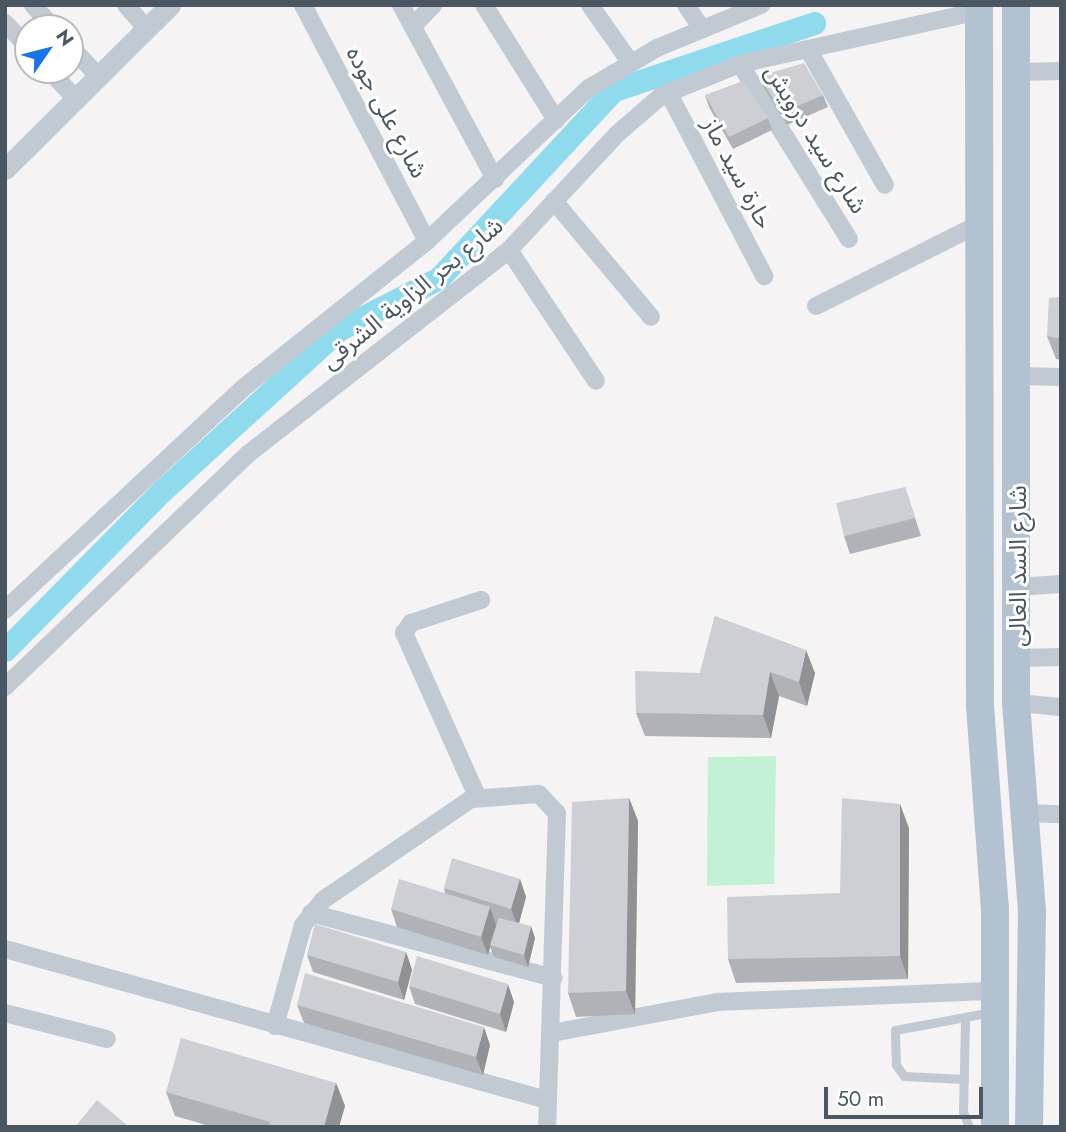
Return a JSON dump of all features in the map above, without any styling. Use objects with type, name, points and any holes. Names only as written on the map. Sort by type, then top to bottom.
[{"type":"main road","name":"شارع السد العالى","points":[[1016,5],[1019,376],[1016,703],[1032,912],[1029,1127]]},
{"type":"main road","name":"شارع السد العالى","points":[[979,8],[980,706],[996,1000],[995,1127]]},
{"type":"main road","points":[[980,457],[1018,460]]},
{"type":"street","points":[[126,5],[146,27]]},
{"type":"street","points":[[5,169],[170,5]]},
{"type":"street","name":"شارع على جوده","points":[[303,5],[427,241]]},
{"type":"street","points":[[401,5],[495,179]]},
{"type":"street","points":[[413,26],[433,5]]},
{"type":"street","points":[[484,5],[556,121]]},
{"type":"street","points":[[590,5],[630,62]]},
{"type":"street","points":[[686,5],[702,29]]},
{"type":"street","name":"شارع بحر الزاوية الشرقى","points":[[5,610],[243,388],[427,241],[589,88],[630,62],[761,5]]},
{"type":"street","name":"شارع بحر الزاوية الشرقى","points":[[5,687],[248,454],[509,250],[638,113],[668,92],[740,64],[979,8]]},
{"type":"street","points":[[808,49],[885,185]]},
{"type":"street","points":[[84,61],[98,76]]},
{"type":"street","name":"شارع سيد درويش","points":[[740,64],[849,239]]},
{"type":"street","points":[[1016,72],[1061,71]]},
{"type":"street","points":[[62,84],[75,98]]},
{"type":"street","name":"حارة سيد ماز","points":[[668,92],[765,276]]},
{"type":"street","points":[[554,201],[651,317]]},
{"type":"street","points":[[816,306],[979,224]]},
{"type":"street","points":[[509,250],[596,381]]},
{"type":"street","points":[[1019,376],[1061,377]]},
{"type":"street","points":[[1018,587],[1061,584]]},
{"type":"street","points":[[477,796],[404,633],[411,623],[481,600]]},
{"type":"street","points":[[1017,659],[1061,657]]},
{"type":"street","points":[[1016,703],[1061,708]]},
{"type":"street","points":[[275,1026],[310,913],[477,796],[539,794],[557,813],[547,1127]]},
{"type":"street","points":[[1024,813],[1061,814]]},
{"type":"street","points":[[310,913],[553,978]]},
{"type":"street","points":[[5,949],[128,978],[275,1026],[547,1100]]},
{"type":"street","points":[[552,1033],[717,1002],[996,1000]]},
{"type":"street","points":[[5,1013],[107,1039]]},
{"type":"lane","points":[[964,1079],[904,1076],[896,1065],[894,1033],[905,1023],[965,1021],[996,1000]]},
{"type":"lane","points":[[965,1021],[964,1079],[969,1127]]},
{"type":"green space","points":[[776,756],[774,884],[707,886],[708,757]]},
{"type":"building","points":[[804,63],[823,95],[782,113],[759,76]]},
{"type":"building","points":[[743,81],[768,118],[729,137],[705,95]]},
{"type":"building","points":[[1061,297],[1061,339],[1047,336],[1049,298]]},
{"type":"building","points":[[905,487],[915,518],[844,536],[836,503]]},
{"type":"building","points":[[715,616],[806,650],[799,682],[770,672],[763,715],[636,713],[635,671],[700,673]]},
{"type":"building","points":[[629,798],[626,991],[568,993],[572,802]]},
{"type":"building","points":[[842,798],[900,804],[900,956],[728,959],[727,897],[840,893]]},
{"type":"building","points":[[452,858],[520,879],[511,909],[444,888]]},
{"type":"building","points":[[399,879],[490,907],[481,937],[391,909]]},
{"type":"building","points":[[499,918],[531,926],[524,955],[490,945]]},
{"type":"building","points":[[315,924],[406,952],[398,982],[307,955]]},
{"type":"building","points":[[417,956],[508,984],[500,1014],[409,986]]},
{"type":"building","points":[[305,973],[484,1027],[476,1057],[297,1005]]},
{"type":"building","points":[[181,1038],[336,1083],[324,1127],[269,1127],[270,1122],[166,1092]]},
{"type":"building","points":[[97,1100],[127,1125],[75,1127]]},
{"type":"waterway","points":[[5,650],[163,490],[338,330],[439,278],[614,90],[814,23]]}]
